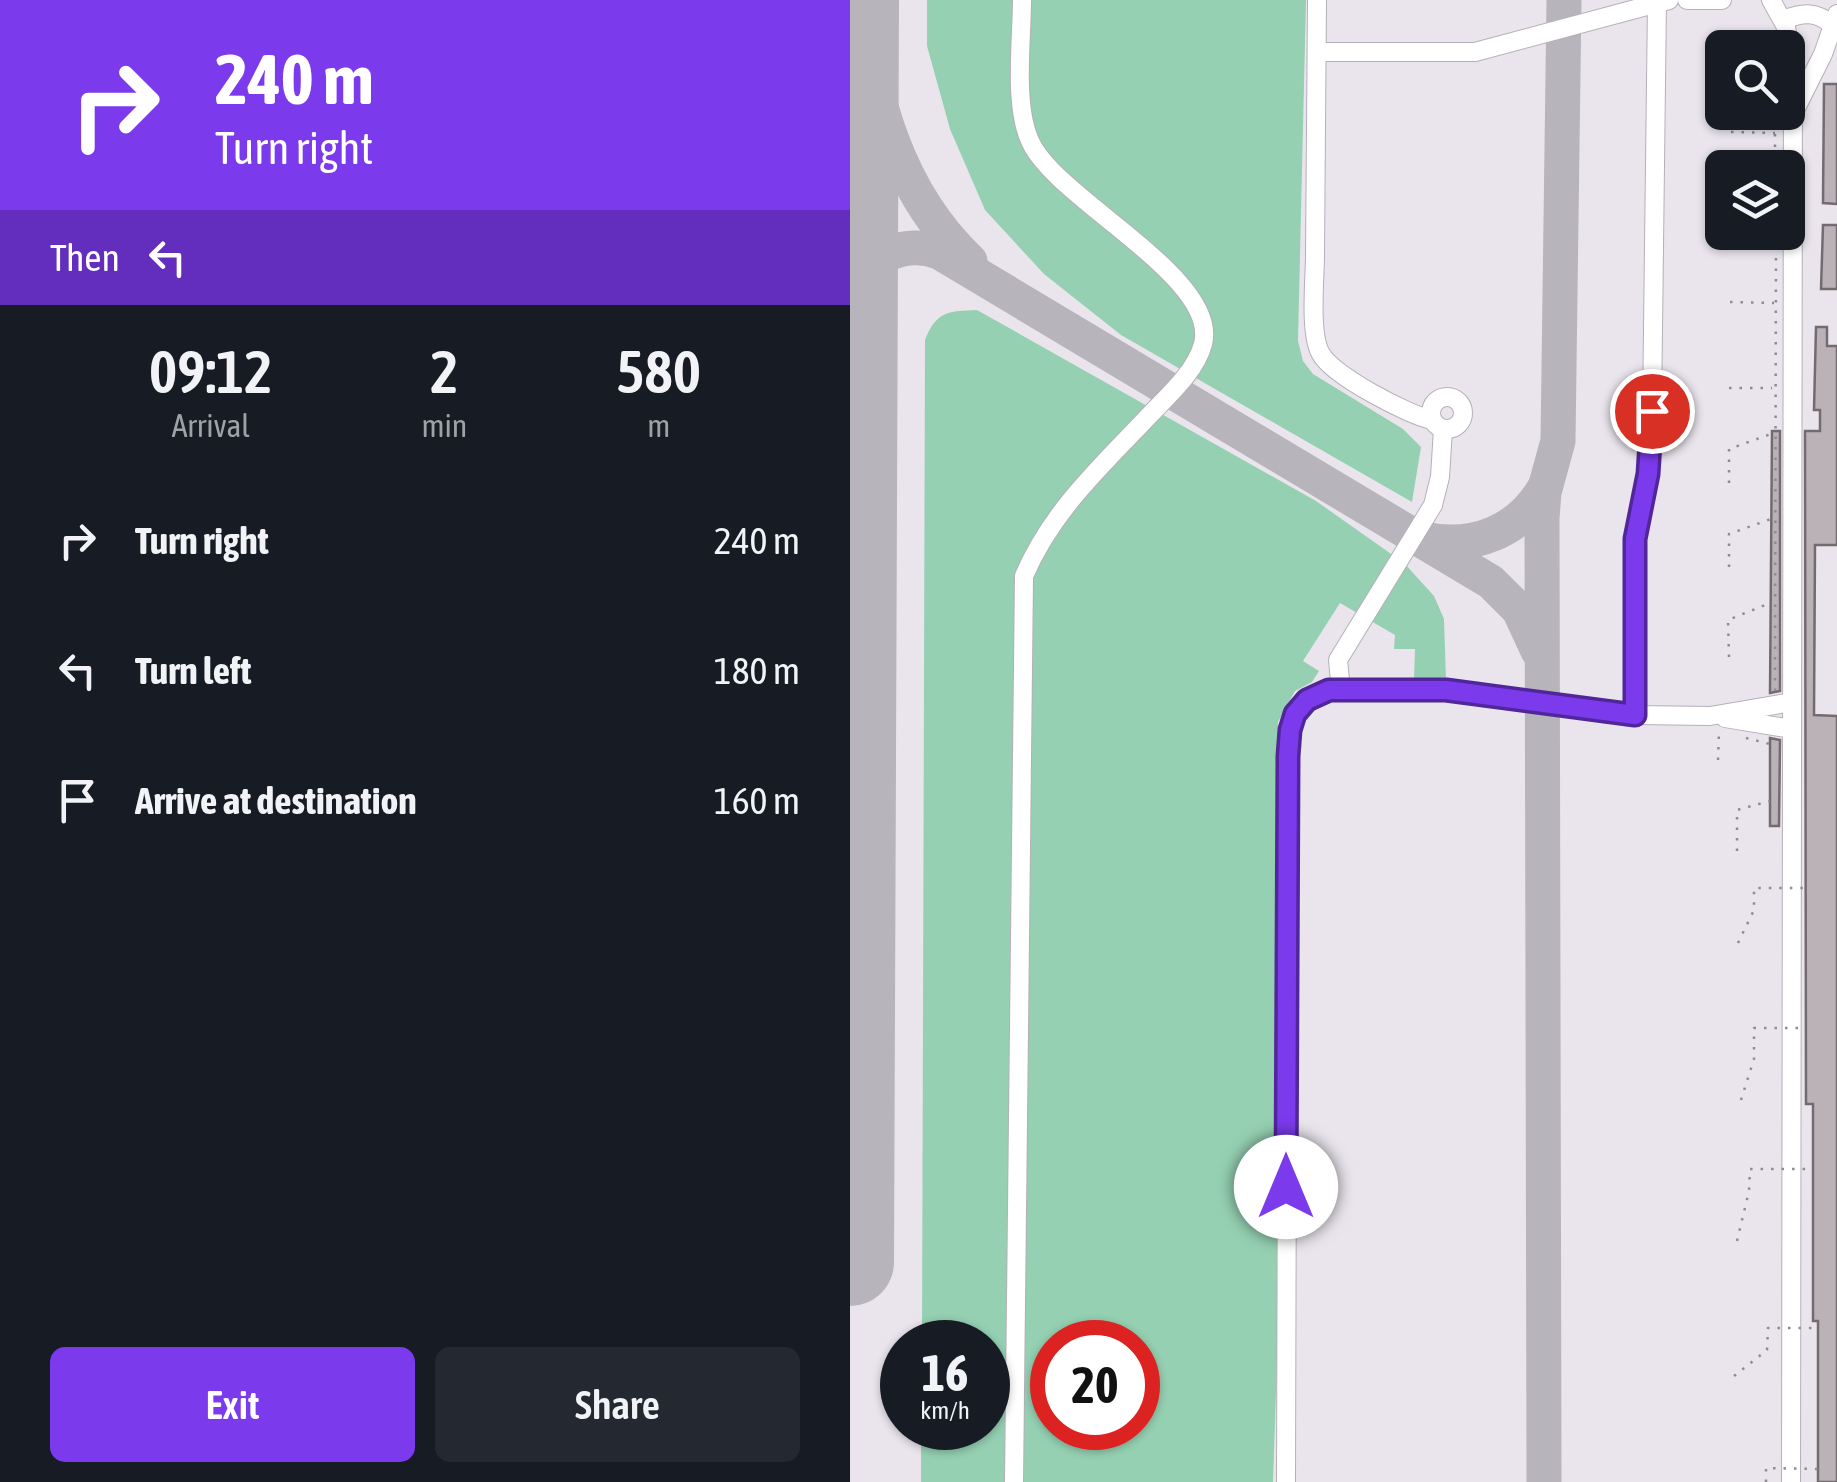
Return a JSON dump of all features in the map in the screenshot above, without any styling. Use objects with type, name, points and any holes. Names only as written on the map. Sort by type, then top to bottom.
[{"type":"lane","points":[[1014,1482],[1024,576],[1051,522],[1186,376],[1204,343],[1202,312],[1178,282],[1063,181],[1031,145],[1022,99],[1022,0]]},
{"type":"lane","points":[[1318,0],[1315,296],[1318,347],[1330,366],[1404,412],[1436,418],[1440,477],[1432,504],[1338,660],[1340,690]]},
{"type":"lane","points":[[1687,0],[1722,0]]},
{"type":"lane","points":[[1756,0],[1778,12],[1813,13],[1836,20],[1805,76]]},
{"type":"lane","points":[[1318,52],[1474,52],[1663,1],[1652,411],[1648,474],[1635,539],[1635,715]]},
{"type":"lane","points":[[1783,130],[1792,702],[1792,1482]]},
{"type":"lane","points":[[1286,1482],[1289,738],[1302,704],[1321,692],[1340,690],[1446,690],[1714,724],[1792,728]]},
{"type":"lane","points":[[1714,724],[1792,702]]},
{"type":"path","points":[[1775,150],[1776,130]]},
{"type":"path","points":[[1731,132],[1775,133]]},
{"type":"path","points":[[1729,483],[1729,449],[1773,432],[1776,250]]},
{"type":"path","points":[[1730,302],[1775,303]]},
{"type":"path","points":[[1729,388],[1775,388]]},
{"type":"path","points":[[1729,567],[1729,534],[1771,518]]},
{"type":"path","points":[[1729,656],[1728,620],[1770,603]]},
{"type":"path","points":[[1714,724],[1718,760]]},
{"type":"path","points":[[1736,736],[1770,744]]},
{"type":"path","points":[[1738,852],[1737,810],[1770,801]]},
{"type":"path","points":[[1738,942],[1754,910],[1754,888],[1807,888]]},
{"type":"path","points":[[1741,1100],[1754,1059],[1754,1028],[1806,1028]]},
{"type":"path","points":[[1737,1241],[1750,1169],[1813,1169]]},
{"type":"path","points":[[1734,1376],[1768,1350],[1768,1328],[1818,1328]]},
{"type":"path","points":[[1766,1482],[1766,1468],[1818,1469]]},
{"type":"green space","points":[[927,0],[1306,0],[1298,341],[1303,361],[1313,374],[1403,429],[1421,447],[1412,502],[1121,335],[1044,274],[985,210],[950,129],[927,46]]},
{"type":"green space","points":[[977,310],[1316,501],[1404,563],[1434,596],[1444,619],[1446,681],[1414,680],[1415,649],[1394,649],[1395,635],[1340,603],[1303,661],[1319,671],[1312,682],[1295,691],[1278,722],[1279,1301],[1273,1482],[921,1482],[921,1450],[1010,1450],[1010,1320],[922,1320],[925,340],[934,323],[951,312]]},
{"type":"building","points":[[1824,84],[1837,84],[1837,204],[1823,203]]},
{"type":"building","points":[[1823,225],[1837,225],[1837,289],[1821,289]]},
{"type":"building","points":[[1816,327],[1827,327],[1827,346],[1837,346],[1837,545],[1815,545],[1814,715],[1837,716],[1837,1482],[1818,1482],[1813,1104],[1806,1104],[1805,431],[1820,431],[1820,410],[1814,410]]},
{"type":"building","points":[[1772,431],[1780,431],[1780,691],[1770,693]]},
{"type":"building","points":[[1770,738],[1780,740],[1779,826],[1770,826]]},
{"type":"taxiway","points":[[861,0],[872,72],[892,141],[924,205],[970,261]]},
{"type":"taxiway","points":[[1544,1482],[1542,518],[1544,492],[1558,441],[1564,0]]},
{"type":"taxiway","points":[[850,111],[853,51]]},
{"type":"taxiway","points":[[853,363],[855,300],[869,268],[901,250],[939,252],[1491,582],[1519,610],[1538,651]]},
{"type":"taxiway","points":[[1424,539],[1460,542],[1494,534],[1523,515],[1545,487]]},
{"type":"runway","points":[[850,1262],[855,0]]},
{"type":"route","points":[[1286,1187],[1288,756],[1295,714],[1321,692],[1354,689],[1446,690],[1635,715],[1635,539],[1648,474],[1652,411]]}]
